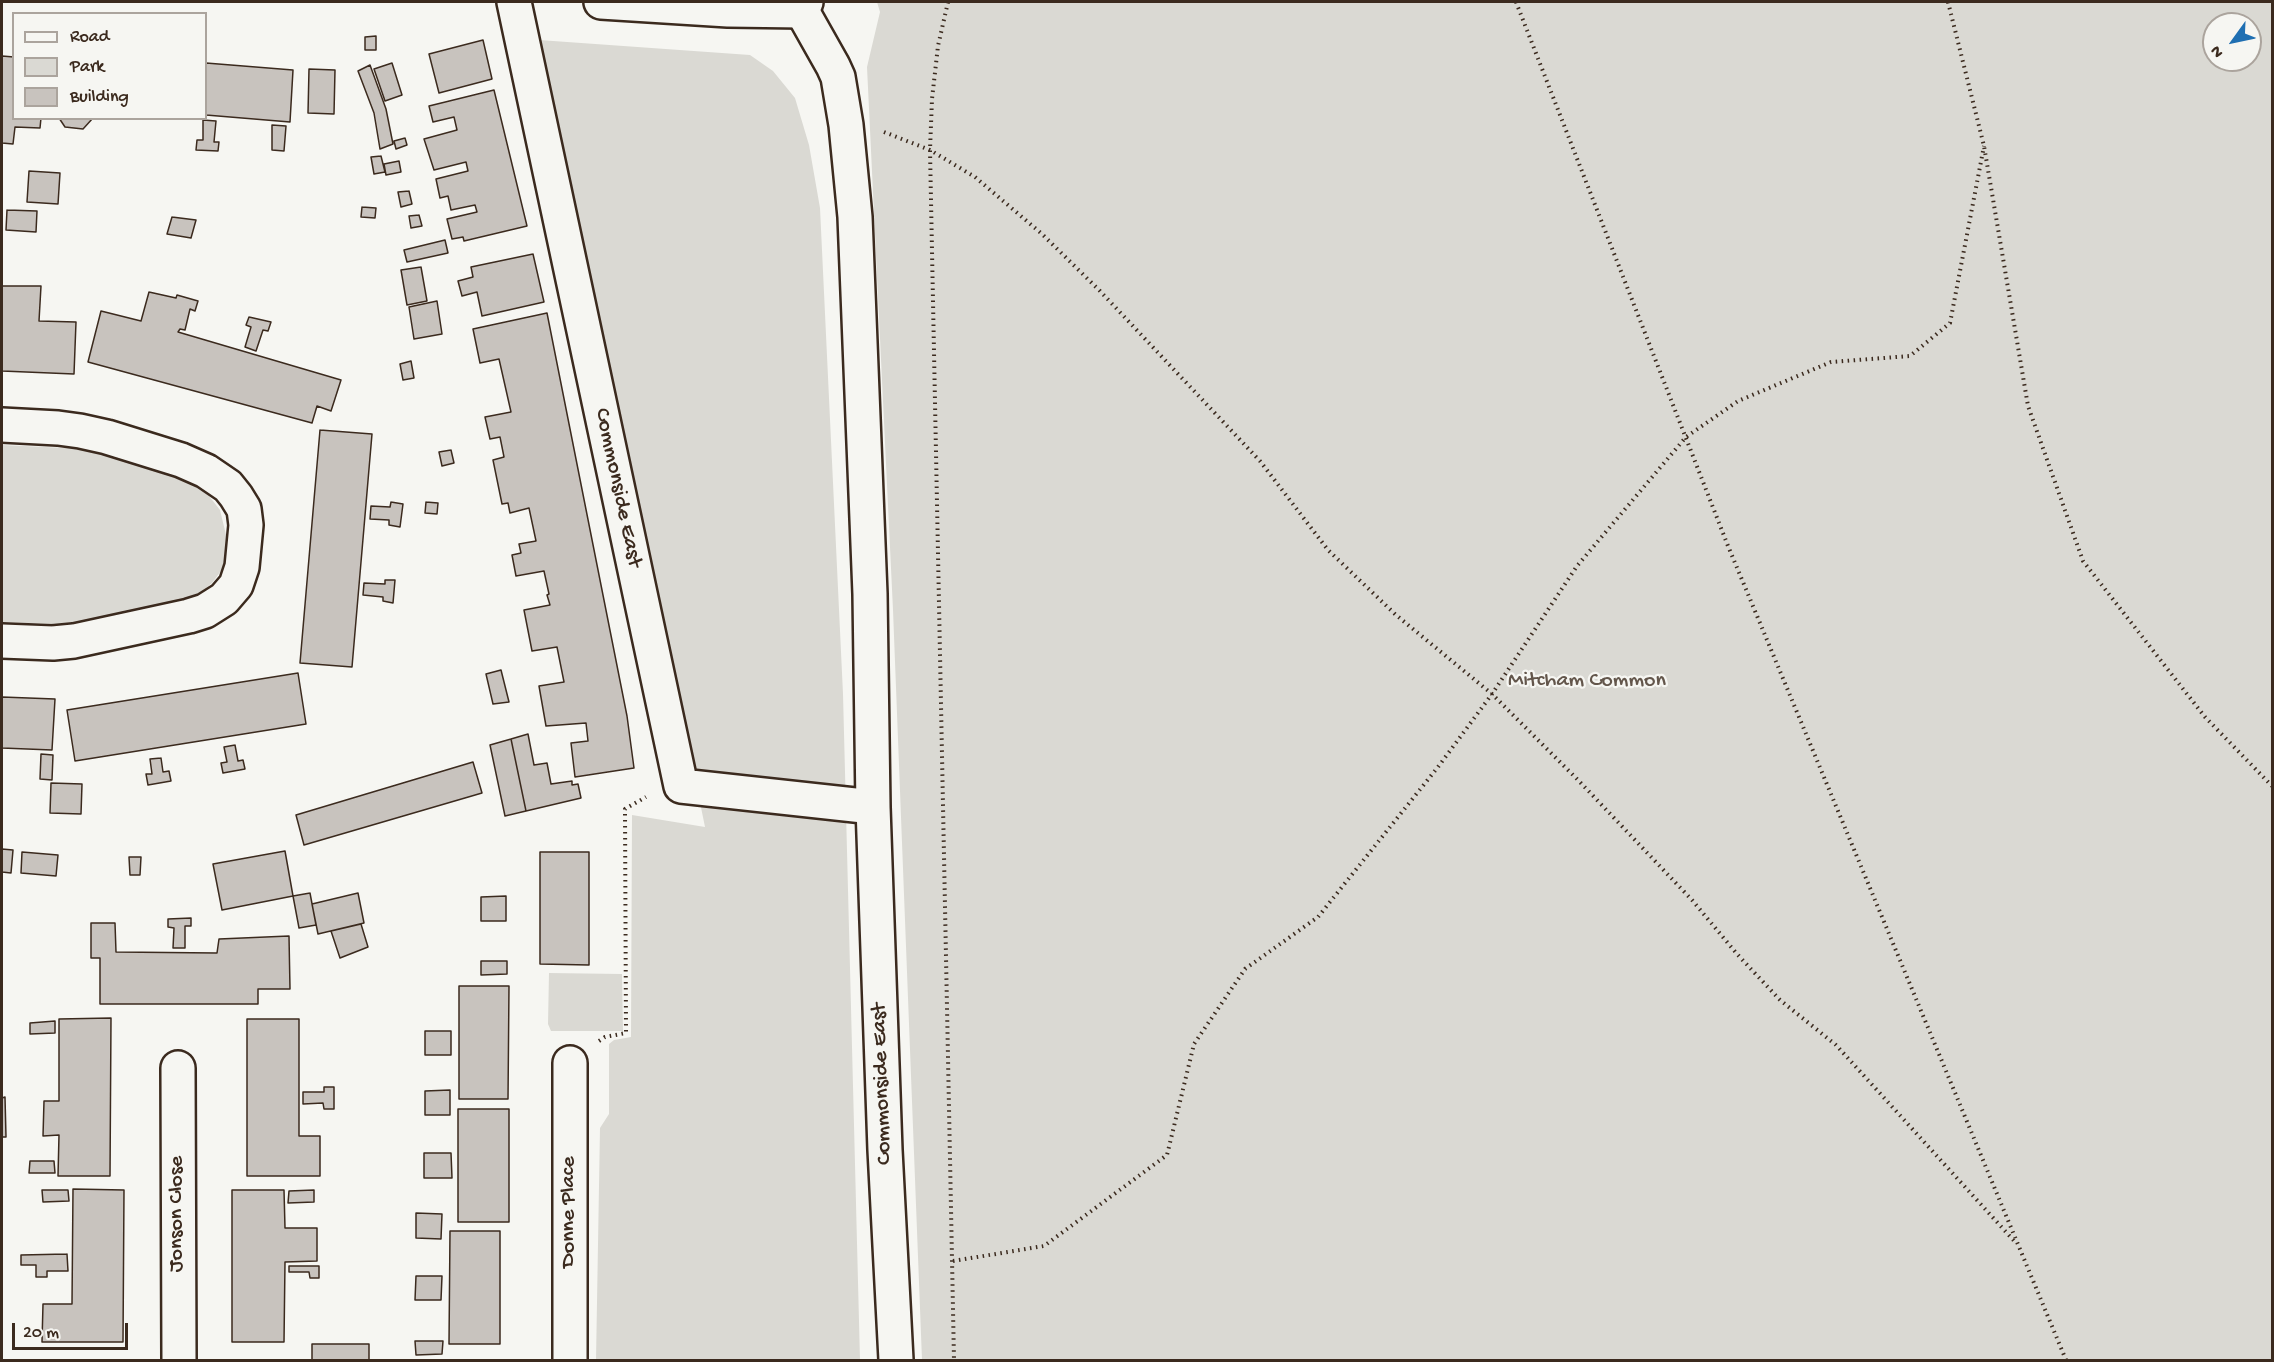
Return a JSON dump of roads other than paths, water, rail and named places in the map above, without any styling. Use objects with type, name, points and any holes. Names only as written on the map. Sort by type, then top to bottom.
[{"type":"street","name":"Commonside East","points":[[514,2],[681,786],[873,807]]},
{"type":"street","points":[[601,2],[728,10],[804,7]]},
{"type":"street","name":"Commonside East","points":[[804,7],[838,77],[851,168],[855,217],[870,594],[873,807],[885,1150],[896,1360]]},
{"type":"street","points":[[2,425],[80,431],[107,437],[198,467],[219,478],[228,486],[244,509],[246,525],[242,567],[236,585],[224,599],[205,610],[189,616],[74,641],[53,643],[2,641]]},
{"type":"street","name":"Donne Place","points":[[570,1063],[570,1360]]},
{"type":"street","name":"Jonson Close","points":[[178,1068],[178,1360]]},
{"type":"park label","name":"Mitcham Common","points":[[1587,682]]}]
